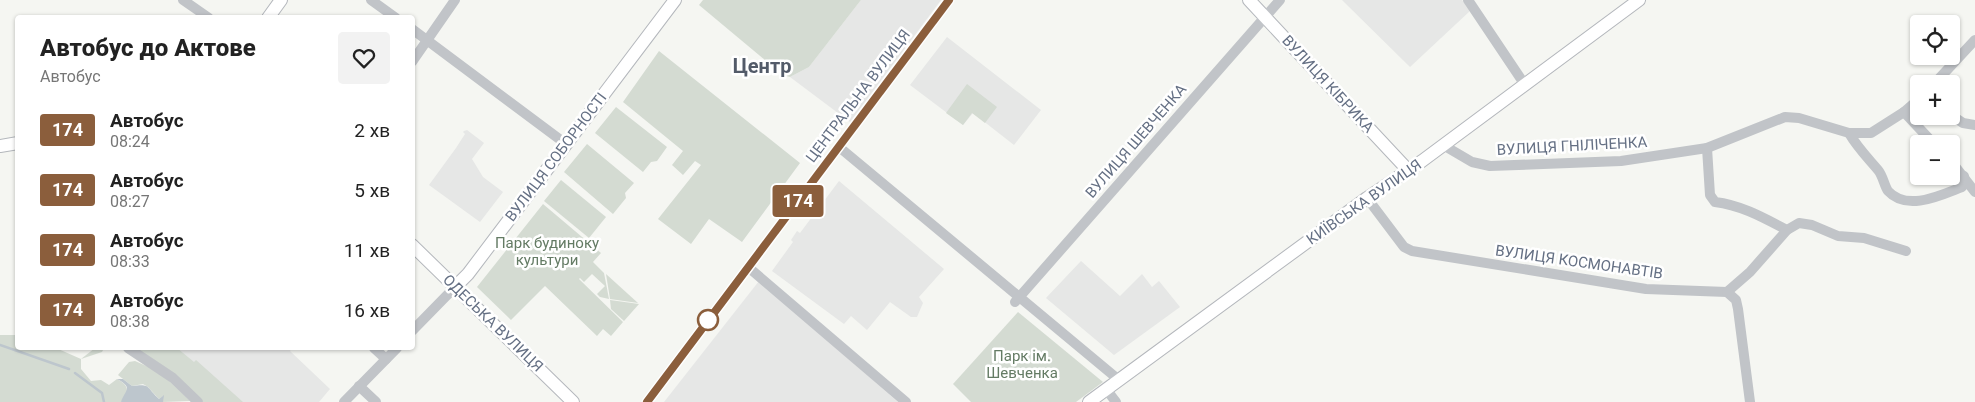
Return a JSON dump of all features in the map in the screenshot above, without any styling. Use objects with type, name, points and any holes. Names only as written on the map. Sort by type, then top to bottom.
[{"type":"main road","points":[[270,15],[280,0]]},
{"type":"main road","name":"ВУЛИЦЯ СОБОРНОСТІ","points":[[456,286],[468,274],[675,0]]},
{"type":"main road","name":"ВУЛИЦЯ КІБРИКА","points":[[1249,0],[1408,169]]},
{"type":"main road","name":"КИЇВСЬКА ВУЛИЦЯ","points":[[1089,402],[1367,198],[1443,145],[1638,0]]},
{"type":"main road","points":[[0,146],[15,144]]},
{"type":"main road","name":"ОДЕСЬКА ВУЛИЦЯ","points":[[415,248],[573,402]]},
{"type":"street","points":[[184,0],[205,15]]},
{"type":"street","points":[[371,0],[392,15]]},
{"type":"street","points":[[415,58],[455,0]]},
{"type":"street","name":"ЦЕНТРАЛЬНА ВУЛИЦЯ","points":[[647,402],[949,0]]},
{"type":"street","name":"ВУЛИЦЯ ШЕВЧЕНКА","points":[[1017,299],[1280,0]]},
{"type":"street","points":[[1468,0],[1524,85]]},
{"type":"street","points":[[415,31],[566,144]]},
{"type":"street","points":[[1942,75],[1975,40]]},
{"type":"street","points":[[1849,133],[1870,133],[1910,106]]},
{"type":"street","points":[[1904,112],[1926,135]]},
{"type":"street","name":"ВУЛИЦЯ ГНІЛІЧЕНКА","points":[[1443,145],[1472,162],[1490,166],[1621,161],[1707,148],[1785,118],[1799,118],[1849,133]]},
{"type":"street","points":[[1960,121],[1975,125]]},
{"type":"street","points":[[1849,133],[1860,151],[1879,171],[1889,191],[1905,200],[1918,201],[1962,187],[1965,182],[1964,176]]},
{"type":"street","points":[[1707,148],[1710,195],[1714,202],[1726,203],[1751,211],[1787,230]]},
{"type":"street","points":[[837,149],[1017,299],[1113,385],[1116,402]]},
{"type":"street","points":[[1960,171],[1975,192]]},
{"type":"street","name":"ВУЛИЦЯ КОСМОНАВТІВ","points":[[1367,198],[1404,247],[1412,251],[1646,289],[1727,292]]},
{"type":"street","points":[[1750,402],[1738,309],[1736,300],[1727,292],[1750,272],[1787,230],[1799,223],[1812,225],[1838,236],[1864,238],[1906,251]]},
{"type":"street","points":[[748,267],[906,402]]},
{"type":"street","name":"ВУЛИЦЯ СОБОРНОСТІ","points":[[415,328],[456,286]]},
{"type":"street","points":[[131,350],[172,378],[198,402]]},
{"type":"street","points":[[376,350],[386,358]]},
{"type":"street","points":[[344,402],[395,350]]},
{"type":"street","points":[[359,386],[376,402]]},
{"type":"shaded area","points":[[861,0],[941,0],[850,122],[790,77],[809,67]]},
{"type":"shaded area","points":[[1342,0],[1462,0],[1471,10],[1410,67]]},
{"type":"shaded area","points":[[947,37],[1041,110],[1014,145],[973,113],[963,125],[910,85]]},
{"type":"shaded area","points":[[467,130],[484,143],[472,159],[483,177],[503,192],[480,222],[429,185],[465,134],[463,132]]},
{"type":"shaded area","points":[[839,181],[944,269],[919,297],[923,303],[917,317],[911,317],[890,302],[867,330],[851,316],[844,324],[772,271],[793,242],[791,240],[797,231],[800,233]]},
{"type":"shaded area","points":[[1081,261],[1120,296],[1142,274],[1152,287],[1159,281],[1180,307],[1114,355],[1046,298]]},
{"type":"shaded area","points":[[759,281],[898,402],[664,402]]},
{"type":"shaded area","points":[[149,350],[291,350],[330,389],[319,402],[207,402]]},
{"type":"shaded area","points":[[117,379],[123,379],[132,386],[145,386],[159,399],[164,395],[163,402],[121,402],[127,387]]},
{"type":"green space","points":[[703,0],[861,0],[809,67],[790,77],[783,75],[699,5]]},
{"type":"green space","points":[[659,51],[800,163],[742,242],[709,219],[691,244],[658,219],[701,165],[695,161],[683,175],[672,165],[683,151],[623,102]]},
{"type":"green space","points":[[967,84],[997,107],[985,123],[972,113],[963,125],[946,113]]},
{"type":"green space","points":[[616,107],[667,147],[657,161],[651,162],[643,172],[595,133]]},
{"type":"green space","points":[[587,144],[634,183],[625,193],[626,198],[613,214],[564,172]]},
{"type":"green space","points":[[561,180],[606,217],[589,238],[544,201]]},
{"type":"green space","name":"Парк будиноку культури","points":[[543,204],[601,253],[593,262],[604,273],[609,299],[600,297],[597,294],[605,286],[592,274],[584,282],[579,279],[623,322],[611,336],[603,329],[597,336],[545,286],[511,320],[477,287]]},
{"type":"green space","points":[[606,274],[638,303],[610,299]]},
{"type":"green space","points":[[610,300],[639,304],[624,321],[611,309]]},
{"type":"green space","name":"Парк ім. Шевченка","points":[[1018,312],[1103,382],[1076,402],[971,402],[953,384]]},
{"type":"green space","points":[[0,335],[15,335],[15,350],[61,350],[81,359],[81,369],[91,381],[101,380],[109,385],[117,379],[125,384],[127,388],[127,393],[121,402],[0,402]]},
{"type":"green space","points":[[92,350],[103,350],[81,359]]},
{"type":"green space","points":[[135,350],[179,350],[194,362],[196,360],[243,402],[203,402],[180,380]]},
{"type":"green space","points":[[135,361],[160,372],[190,401],[163,402],[163,396],[159,399],[143,384],[132,386],[118,375],[129,362]]},
{"type":"waterway","points":[[0,345],[69,369]]},
{"type":"waterway","points":[[75,373],[102,393],[104,402]]},
{"type":"bus line","name":"174","points":[[647,402],[949,0]]},
{"type":"district","name":"Центр","points":[[762,66]]}]
